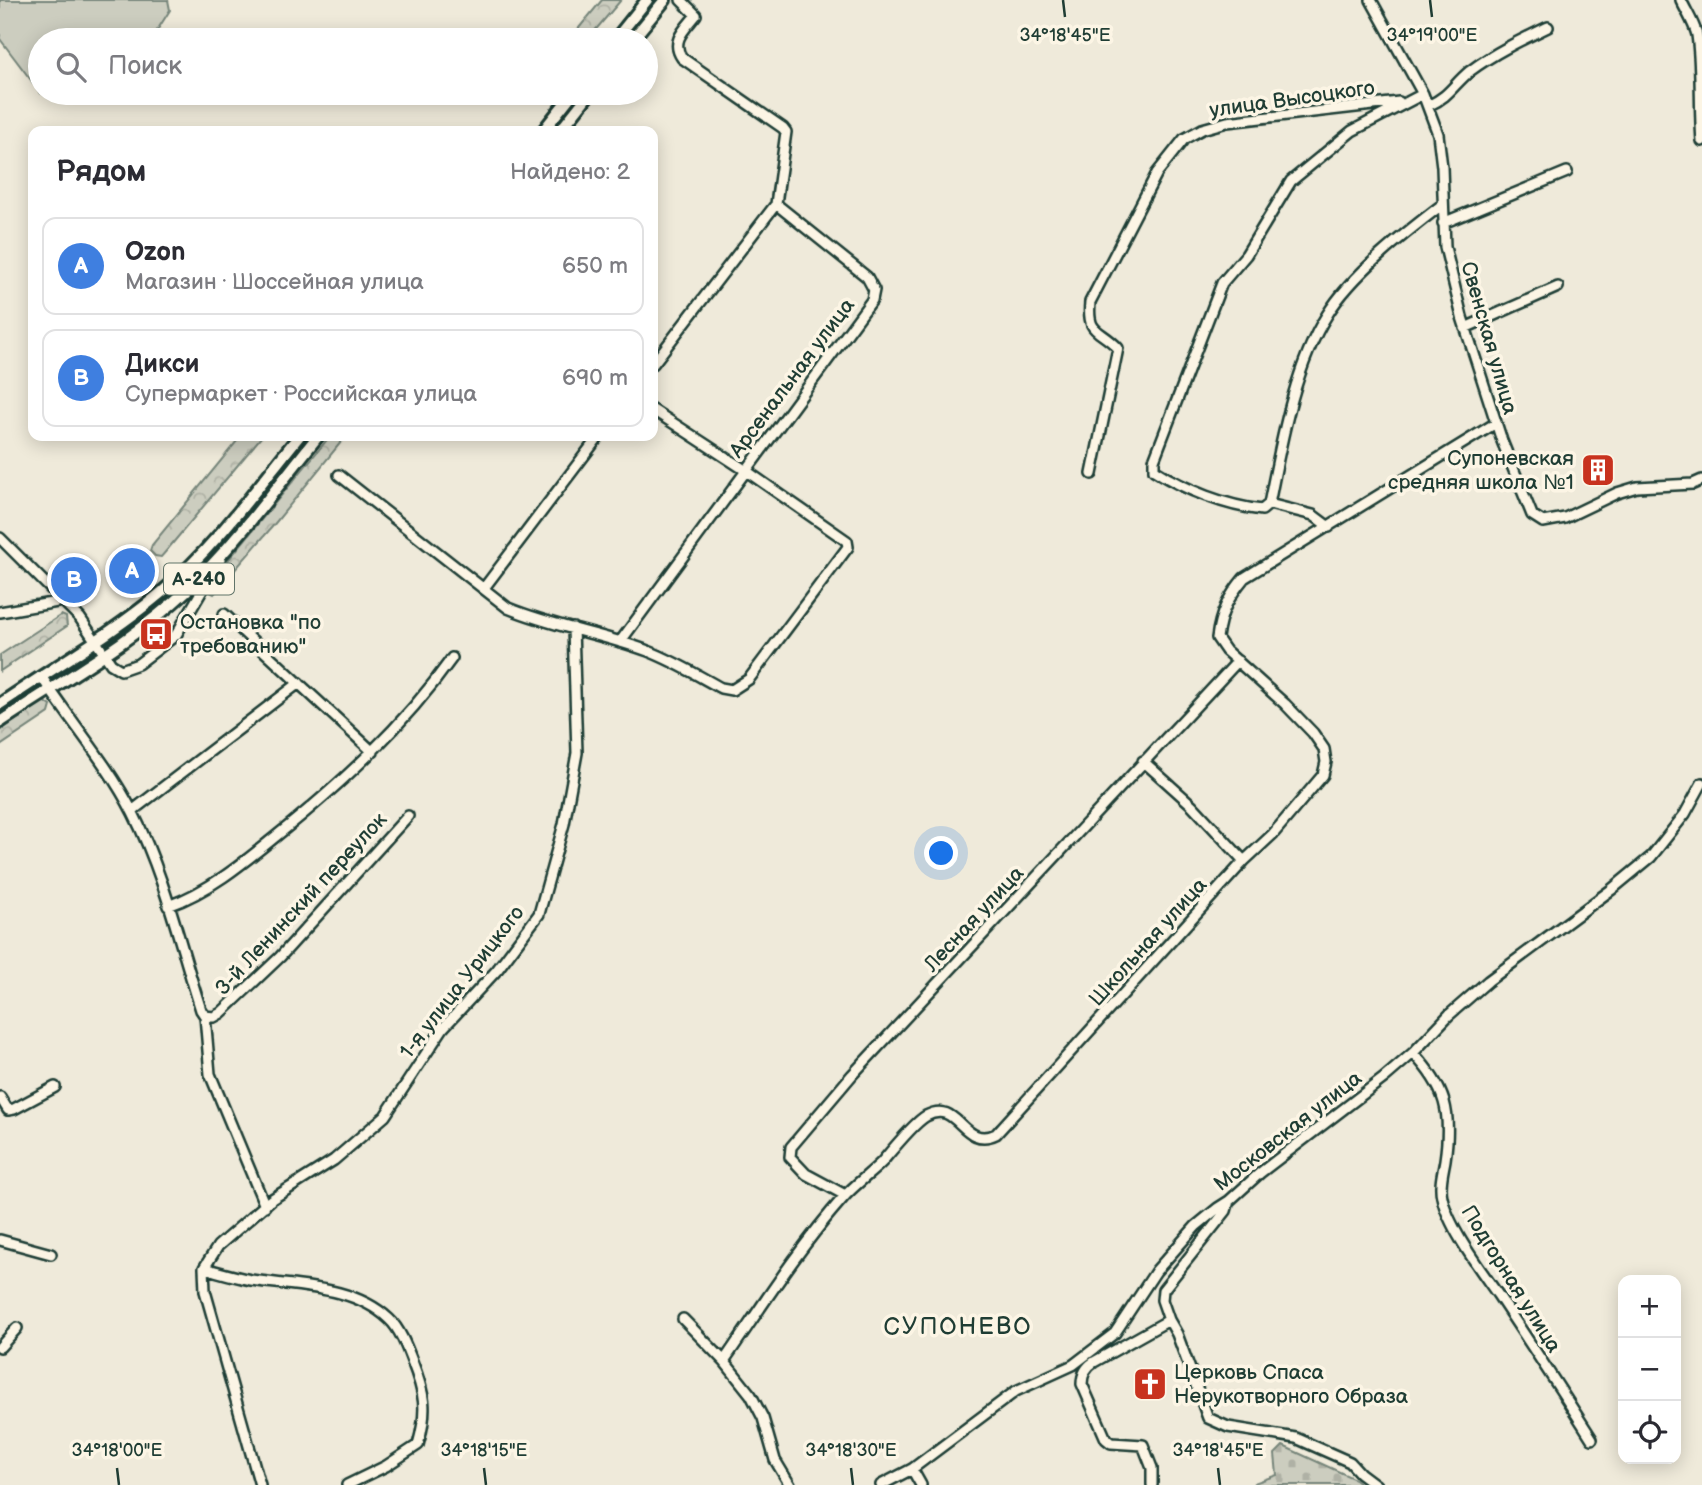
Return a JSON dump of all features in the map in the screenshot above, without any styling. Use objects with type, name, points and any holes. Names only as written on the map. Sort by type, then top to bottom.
[{"type":"main road","points":[[625,28],[647,0]]},
{"type":"main road","points":[[642,28],[665,0]]},
{"type":"main road","points":[[547,126],[564,105]]},
{"type":"main road","points":[[564,126],[581,105]]},
{"type":"main road","name":"А-240","points":[[0,704],[161,593],[196,560],[295,441]]},
{"type":"main road","name":"А-240","points":[[0,722],[168,607],[202,576],[228,547],[314,441]]},
{"type":"street","points":[[658,357],[776,204],[786,132],[682,58],[676,47],[677,41],[696,15],[681,0]]},
{"type":"street","name":"Свенская улица","points":[[1371,0],[1428,106],[1440,146],[1445,247],[1465,328],[1496,423],[1532,515],[1543,522],[1565,518],[1617,492],[1637,486],[1693,484],[1702,480]]},
{"type":"street","points":[[1681,0],[1697,34],[1702,141]]},
{"type":"street","points":[[1428,106],[1444,98],[1473,69],[1511,45],[1548,27]]},
{"type":"street","points":[[1423,94],[1352,131],[1291,181],[1246,254],[1222,284],[1154,460],[1154,471],[1244,508],[1262,510],[1269,504],[1284,427],[1306,360],[1326,316],[1352,283],[1406,233],[1443,204]]},
{"type":"street","name":"улица Высоцкого","points":[[1092,474],[1118,348],[1110,339],[1094,330],[1088,319],[1090,302],[1157,173],[1184,139],[1202,129],[1227,122],[1406,101]]},
{"type":"street","points":[[1443,222],[1567,172]]},
{"type":"street","name":"Арсенальная улица","points":[[620,642],[872,300],[874,290],[867,277],[776,204]]},
{"type":"street","points":[[1465,328],[1558,287]]},
{"type":"street","points":[[339,475],[509,608],[530,617],[650,652],[721,688],[732,690],[749,679],[848,547],[847,541],[658,413]]},
{"type":"street","name":"Школьная улица","points":[[724,1361],[798,1253],[845,1195],[865,1179],[927,1115],[944,1112],[974,1136],[985,1139],[996,1134],[1244,861],[1273,834],[1323,775],[1326,762],[1324,749],[1313,733],[1226,651],[1217,638],[1220,620],[1230,595],[1244,578],[1496,423]]},
{"type":"street","points":[[484,589],[595,441]]},
{"type":"street","points":[[1269,504],[1313,515],[1329,527]]},
{"type":"street","points":[[0,538],[80,618],[116,668],[125,670],[138,664],[170,640],[182,626],[228,547]]},
{"type":"street","points":[[0,612],[63,601]]},
{"type":"street","points":[[224,614],[373,752]]},
{"type":"street","name":"1-я улица Урицкого","points":[[204,1268],[218,1246],[265,1206],[334,1160],[385,1116],[443,1028],[497,970],[539,914],[564,824],[577,753],[573,628]]},
{"type":"street","points":[[168,906],[190,897],[235,870],[303,814],[373,752],[416,707],[452,658]]},
{"type":"street","name":"Лесная улица","points":[[845,1195],[806,1174],[790,1157],[791,1147],[852,1075],[1238,661]]},
{"type":"street","name":"3-й Ленинский переулок","points":[[41,676],[132,811],[205,1016],[214,1017],[222,1013],[281,957],[408,816]]},
{"type":"street","points":[[132,811],[299,683]]},
{"type":"street","points":[[1143,761],[1192,805],[1244,861]]},
{"type":"street","name":"Московская улица","points":[[881,1485],[912,1469],[1016,1391],[1073,1364],[1115,1333],[1166,1260],[1196,1226],[1413,1053],[1488,981],[1611,891],[1651,858],[1685,814],[1702,783]]},
{"type":"street","points":[[205,1016],[212,1081],[265,1206]]},
{"type":"street","name":"Подгорная улица","points":[[1413,1053],[1431,1072],[1442,1091],[1448,1114],[1448,1141],[1441,1183],[1441,1196],[1446,1211],[1470,1254],[1592,1438]]},
{"type":"street","points":[[0,1097],[8,1110],[15,1109],[55,1087]]},
{"type":"street","points":[[1229,1201],[1226,1211],[1163,1290],[1164,1309],[1177,1334],[1208,1418],[1228,1427],[1296,1438],[1350,1462],[1376,1485]]},
{"type":"street","points":[[0,1240],[51,1254]]},
{"type":"street","points":[[260,1485],[205,1291],[204,1268],[250,1280],[307,1285],[359,1299],[390,1320],[407,1347],[422,1386],[425,1420],[418,1444],[386,1466],[347,1485]]},
{"type":"street","points":[[683,1319],[724,1361],[751,1395],[763,1418],[775,1460],[790,1485]]},
{"type":"street","points":[[1152,1485],[1152,1468],[1143,1445],[1111,1443],[1105,1439],[1082,1384],[1085,1371],[1094,1362],[1169,1320]]},
{"type":"street","points":[[0,1347],[17,1328]]},
{"type":"street","points":[[912,1469],[921,1485]]},
{"type":"green space","points":[[0,0],[168,0],[170,10],[159,28],[28,28],[28,76],[0,39]]},
{"type":"green space","points":[[602,0],[621,0],[597,28],[579,28]]},
{"type":"green space","points":[[237,441],[258,441],[161,557],[150,551],[152,545]]},
{"type":"green space","points":[[326,441],[342,441],[214,594],[210,592],[210,584]]},
{"type":"green space","points":[[61,615],[66,617],[67,626],[0,671],[0,655]]},
{"type":"green space","points":[[44,701],[51,706],[49,713],[0,746],[0,731]]},
{"type":"green space","points":[[1283,1446],[1355,1479],[1362,1485],[1255,1485],[1254,1483],[1277,1475],[1275,1454]]},
{"type":"place","name":"Супоневская средняя школа №1","points":[[1598,470]]},
{"type":"place","name":"Ozon","points":[[132,571]]},
{"type":"place","name":"Дикси","points":[[74,580]]},
{"type":"place","name":"Остановка \"по требованию\"","points":[[156,634]]},
{"type":"place","name":"Церковь Спаса Нерукотворного Образа","points":[[1150,1384]]},
{"type":"district","name":"СУПОНЕВО","points":[[958,1326]]}]
